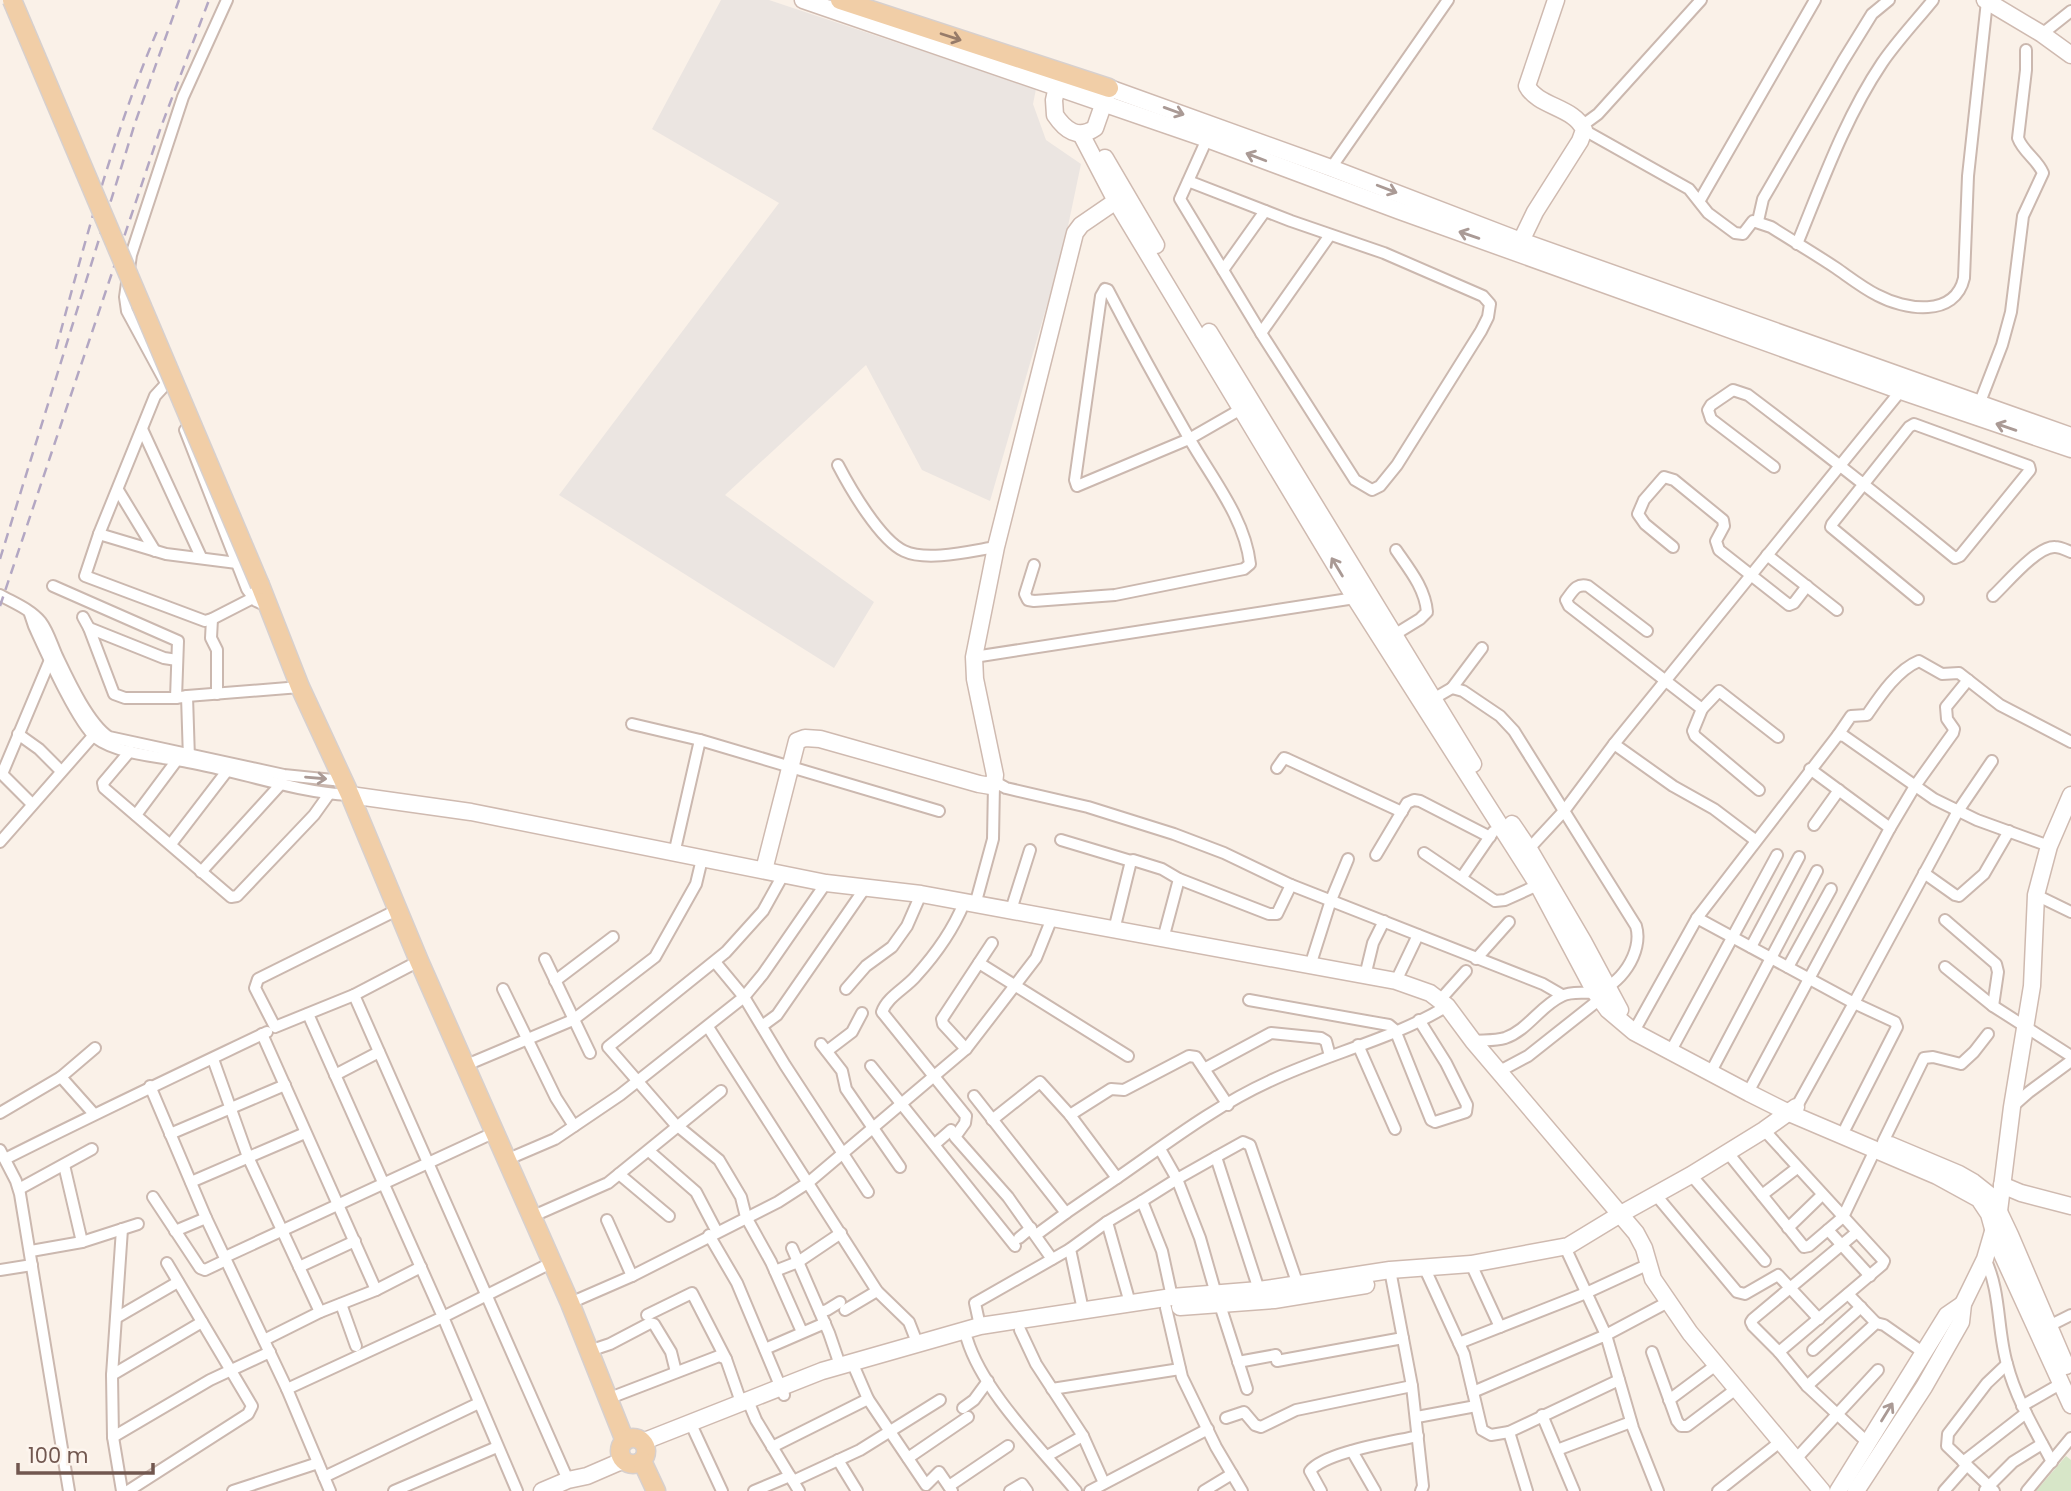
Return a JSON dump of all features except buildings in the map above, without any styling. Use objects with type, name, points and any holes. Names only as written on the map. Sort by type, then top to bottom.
[{"type":"main road","points":[[12,0],[257,591],[269,607],[300,687],[570,1304],[595,1371],[656,1491]]},
{"type":"main road","points":[[840,0],[1107,96]]},
{"type":"main road","points":[[589,1351],[601,1367],[615,1396],[647,1491]]},
{"type":"street","points":[[166,384],[158,391],[85,576],[199,620],[212,620],[257,591],[237,563],[166,384],[127,312],[125,297],[131,255],[183,97],[227,0]]},
{"type":"street","points":[[803,0],[1059,80],[1055,115],[1068,130],[1085,133],[1099,123],[1107,96]]},
{"type":"street","points":[[1331,168],[1448,0]]},
{"type":"street","points":[[1556,0],[1527,86],[1533,94],[1575,118],[1583,128],[1689,189],[1708,213],[1735,233],[1743,233],[1750,224],[1758,221]]},
{"type":"street","points":[[1521,241],[1535,212],[1580,141],[1583,128],[1701,0]]},
{"type":"street","points":[[1700,200],[1815,0]]},
{"type":"street","points":[[1758,221],[1763,200],[1843,61],[1872,14],[1889,0]]},
{"type":"street","points":[[1797,244],[1829,163],[1863,94],[1882,62],[1933,0]]},
{"type":"street","points":[[1758,221],[1878,296],[1927,308],[1942,306],[1959,293],[1964,278],[1968,176],[1986,1],[2042,34],[2071,55]]},
{"type":"street","points":[[2042,34],[2071,11]]},
{"type":"street","points":[[1980,402],[2002,345],[2011,312],[2023,216],[2043,173],[2021,146],[2018,138],[2026,50]]},
{"type":"street","points":[[1107,96],[1331,168],[2071,449]]},
{"type":"street","points":[[1107,96],[1207,139],[1400,211],[1905,386],[1980,402],[2071,436]]},
{"type":"street","points":[[1085,133],[1116,201],[1243,408],[1494,830]]},
{"type":"street","points":[[1085,133],[1525,853],[1583,942],[1608,1010],[1634,1032],[1793,1110],[1879,1146],[1937,1162],[1987,1192],[1999,1211],[2049,1326],[2071,1405]]},
{"type":"street","points":[[1188,181],[1384,253],[1483,296],[1490,304],[1489,317],[1481,331],[1397,465],[1380,486],[1372,490],[1355,480],[1180,199],[1188,181],[1207,139]]},
{"type":"street","points":[[1052,1259],[1008,1197],[955,1137],[965,1123],[966,1116],[882,1012],[884,1006],[914,978],[938,949],[969,904],[993,839],[995,783],[975,679],[974,657],[996,547],[1075,233],[1081,225],[1116,201]]},
{"type":"street","points":[[1223,270],[1265,211]]},
{"type":"street","points":[[1261,333],[1330,235]]},
{"type":"street","points":[[1034,565],[1025,594],[1028,600],[1034,601],[1115,595],[1247,568],[1250,561],[1235,516],[1189,439],[1108,290],[1105,289],[1101,296],[1075,480],[1077,486],[1189,439],[1243,408]]},
{"type":"street","points":[[1525,853],[1564,811],[1614,744],[1905,386]]},
{"type":"street","points":[[1774,467],[1711,419],[1708,415],[1711,405],[1733,390],[1739,391],[1840,464],[1864,484],[1955,558],[1960,556],[2030,470],[2029,466],[1914,424],[1864,484],[1831,527],[1918,599]]},
{"type":"street","points":[[142,429],[201,557]]},
{"type":"street","points":[[838,465],[857,499],[887,537],[905,552],[921,555],[947,554],[996,547]]},
{"type":"street","points":[[1673,547],[1645,524],[1638,514],[1644,500],[1664,477],[1674,480],[1724,520],[1716,545],[1789,605],[1794,603],[1807,586]]},
{"type":"street","points":[[118,490],[155,551]]},
{"type":"street","points":[[100,534],[155,551],[237,563]]},
{"type":"street","points":[[1993,596],[2046,548],[2056,547],[2071,552]]},
{"type":"street","points":[[1394,635],[1427,612],[1425,598],[1418,582],[1396,550]]},
{"type":"street","points":[[1767,555],[1837,610]]},
{"type":"street","points":[[1647,631],[1588,586],[1580,584],[1575,587],[1566,600],[1569,606],[1702,709]]},
{"type":"street","points":[[53,586],[178,641],[177,660],[189,758]]},
{"type":"street","points":[[0,595],[29,611],[42,623],[57,656],[101,732],[116,740],[189,758],[783,875],[921,894],[1396,981],[1422,989],[1443,1003],[1636,1233],[1653,1279],[1668,1302],[1716,1365],[1822,1491]]},
{"type":"street","points":[[974,657],[1355,598]]},
{"type":"street","points":[[29,611],[50,660],[76,709],[93,736],[107,745],[177,760],[189,758],[281,785],[329,794],[346,788]]},
{"type":"street","points":[[83,617],[114,694],[125,698],[181,697],[300,687]]},
{"type":"street","points":[[212,620],[211,638],[217,650],[218,694]]},
{"type":"street","points":[[89,628],[164,658],[177,660]]},
{"type":"street","points":[[1433,699],[1452,688],[1482,648]]},
{"type":"street","points":[[32,804],[2,774],[50,660]]},
{"type":"street","points":[[1638,1024],[1697,918],[1755,840],[1851,716],[1867,715],[1898,676],[1915,662],[1923,662],[1942,674],[1959,673],[2000,705],[2071,742]]},
{"type":"street","points":[[1752,1085],[1890,828],[1914,786],[1953,733],[1954,729],[1947,719],[1946,707],[1968,680]]},
{"type":"street","points":[[1452,688],[1463,691],[1500,716],[1514,731],[1639,934],[1634,958],[1601,993],[1528,1056],[1499,1072]]},
{"type":"street","points":[[1759,790],[1695,736],[1693,731],[1702,709],[1719,691],[1778,737]]},
{"type":"street","points":[[632,724],[700,740],[939,811]]},
{"type":"street","points":[[18,734],[39,749],[61,771]]},
{"type":"street","points":[[1838,735],[1844,736],[1914,786],[1958,811],[2049,846]]},
{"type":"street","points":[[0,842],[93,736]]},
{"type":"street","points":[[764,870],[797,741],[805,738],[820,739],[979,784],[991,786],[995,783]]},
{"type":"street","points":[[674,854],[700,740]]},
{"type":"street","points":[[1614,744],[1673,786],[1714,809],[1755,840]]},
{"type":"street","points":[[130,751],[103,783],[104,788],[228,896],[237,896],[314,815],[329,794]]},
{"type":"street","points":[[1277,768],[1284,758],[1287,759],[1402,812]]},
{"type":"street","points":[[136,815],[177,760]]},
{"type":"street","points":[[542,1491],[568,1480],[587,1476],[634,1451],[782,1391],[847,1367],[980,1326],[1130,1303],[1218,1299],[1274,1300],[1391,1275],[1564,1247],[1728,1153],[1793,1110],[1958,811],[1992,761]]},
{"type":"street","points":[[1810,769],[1890,828]]},
{"type":"street","points":[[171,844],[227,771]]},
{"type":"street","points":[[995,783],[1009,789],[1088,807],[1174,834],[1224,853],[1291,885],[1543,984],[1562,995],[1601,993]]},
{"type":"street","points":[[201,872],[281,785]]},
{"type":"street","points":[[1814,825],[1839,790]]},
{"type":"street","points":[[1856,1491],[1924,1387],[1961,1322],[1963,1304],[1985,1259],[1999,1211],[2012,1107],[2032,986],[2036,895],[2049,846],[2071,795]]},
{"type":"street","points":[[1376,855],[1407,803],[1417,800],[1494,830],[1525,853],[1538,885],[1601,993],[1621,1012],[1674,1045],[1752,1085],[1793,1110],[1846,1127],[1979,1199],[1989,1214],[1993,1233],[2066,1380]]},
{"type":"street","points":[[1462,877],[1494,830]]},
{"type":"street","points":[[1924,873],[1959,896],[1984,874],[2009,831]]},
{"type":"street","points":[[1061,840],[1131,861],[1138,860],[1269,914],[1277,914],[1281,909],[1291,885]]},
{"type":"street","points":[[1011,911],[1030,850]]},
{"type":"street","points":[[1424,853],[1495,901],[1538,885]]},
{"type":"street","points":[[1674,1045],[1777,855]]},
{"type":"street","points":[[1751,947],[1799,857]]},
{"type":"street","points":[[464,1066],[573,1020],[655,957],[696,884],[702,859]]},
{"type":"street","points":[[1310,966],[1331,900],[1348,859]]},
{"type":"street","points":[[1114,930],[1131,861]]},
{"type":"street","points":[[1714,1066],[1817,871]]},
{"type":"street","points":[[783,875],[763,911],[715,961],[610,1043],[609,1050],[679,1127],[719,1160],[741,1197],[746,1217],[775,1271],[802,1332]]},
{"type":"street","points":[[1163,939],[1179,879]]},
{"type":"street","points":[[506,1160],[555,1139],[621,1095],[635,1081],[744,997],[826,883]]},
{"type":"street","points":[[762,1026],[777,1015],[865,888]]},
{"type":"street","points":[[1788,967],[1831,889]]},
{"type":"street","points":[[846,989],[866,967],[892,947],[906,926],[921,894]]},
{"type":"street","points":[[2036,895],[2071,912]]},
{"type":"street","points":[[275,1027],[255,988],[258,979],[397,910]]},
{"type":"street","points":[[570,1304],[632,1276],[778,1202],[809,1182],[966,1049],[1036,958],[1052,918]]},
{"type":"street","points":[[1697,918],[1854,1003],[1895,1022],[1897,1027],[1846,1127]]},
{"type":"street","points":[[1945,920],[1996,964],[1998,972],[1993,1006]]},
{"type":"street","points":[[1365,976],[1373,943],[1384,921]]},
{"type":"street","points":[[1476,959],[1509,922]]},
{"type":"street","points":[[1396,981],[1418,935]]},
{"type":"street","points":[[555,981],[613,937]]},
{"type":"street","points":[[966,1049],[943,1024],[942,1019],[992,943]]},
{"type":"street","points":[[545,959],[590,1053]]},
{"type":"street","points":[[69,1491],[19,1189],[2,1155],[213,1059],[275,1027],[354,995],[419,961]]},
{"type":"street","points":[[715,961],[744,997],[868,1192]]},
{"type":"street","points":[[979,963],[1128,1056]]},
{"type":"street","points":[[1945,967],[1993,1006],[2071,1059],[2012,1107]]},
{"type":"street","points":[[871,1066],[1017,1242],[1269,1081],[1419,1020],[1443,1003],[1466,971]]},
{"type":"street","points":[[503,989],[556,1098],[574,1126]]},
{"type":"street","points":[[354,995],[568,1480]]},
{"type":"street","points":[[1473,1041],[1504,1038],[1518,1032],[1562,995]]},
{"type":"street","points":[[1249,1000],[1381,1022],[1395,1030],[1431,1120],[1435,1122],[1462,1115],[1466,1112],[1467,1105],[1446,1063],[1419,1020]]},
{"type":"street","points":[[862,1013],[852,1032],[824,1047],[842,1071],[846,1089],[900,1167]]},
{"type":"street","points":[[308,1014],[443,1317],[516,1491]]},
{"type":"street","points":[[708,1027],[877,1291],[909,1322],[918,1345]]},
{"type":"street","points":[[1204,1069],[1271,1033],[1321,1038],[1326,1041],[1330,1056]]},
{"type":"street","points":[[262,1034],[376,1290]]},
{"type":"street","points":[[1728,1153],[1804,1247],[1809,1246],[1843,1217],[1924,1058],[1933,1057],[1961,1064],[1988,1034]]},
{"type":"street","points":[[1358,1045],[1395,1129]]},
{"type":"street","points":[[0,1112],[61,1077],[95,1048]]},
{"type":"street","points":[[335,1075],[379,1052]]},
{"type":"street","points":[[1070,1115],[1111,1089],[1124,1090],[1189,1056],[1196,1057],[1228,1105]]},
{"type":"street","points":[[213,1059],[248,1157],[320,1312]]},
{"type":"street","points":[[61,1077],[94,1114]]},
{"type":"street","points":[[992,1120],[1040,1082],[1070,1115],[1117,1178]]},
{"type":"street","points":[[170,1134],[285,1085]]},
{"type":"street","points":[[150,1086],[206,1218],[287,1389],[330,1491]]},
{"type":"street","points":[[531,1217],[608,1184],[722,1091]]},
{"type":"street","points":[[974,1096],[1066,1213]]},
{"type":"street","points":[[935,1143],[951,1130]]},
{"type":"street","points":[[1764,1130],[1884,1261],[1870,1276],[1779,1352]]},
{"type":"street","points":[[191,1182],[305,1133]]},
{"type":"street","points":[[153,1197],[202,1270],[494,1133]]},
{"type":"street","points":[[980,1326],[975,1303],[1070,1249],[1107,1222],[1177,1179],[1244,1142],[1250,1145],[1298,1285]]},
{"type":"street","points":[[19,1189],[92,1149]]},
{"type":"street","points":[[1160,1149],[1177,1179],[1200,1238],[1247,1389]]},
{"type":"street","points":[[649,1151],[696,1192],[782,1391]]},
{"type":"street","points":[[1216,1157],[1259,1290]]},
{"type":"street","points":[[64,1165],[82,1242]]},
{"type":"street","points":[[1762,1195],[1797,1168]]},
{"type":"street","points":[[620,1174],[669,1216]]},
{"type":"street","points":[[1691,1175],[1765,1261]]},
{"type":"street","points":[[2002,1185],[2021,1193],[2071,1206]]},
{"type":"street","points":[[1656,1194],[1737,1292],[1745,1294],[1778,1275],[1819,1319]]},
{"type":"street","points":[[1788,1228],[1822,1195]]},
{"type":"street","points":[[1142,1201],[1162,1251],[1180,1369],[1208,1429],[1242,1491]]},
{"type":"street","points":[[175,1231],[206,1218]]},
{"type":"street","points":[[607,1220],[632,1276]]},
{"type":"street","points":[[1107,1222],[1130,1303]]},
{"type":"street","points":[[30,1251],[82,1242],[138,1224]]},
{"type":"street","points":[[122,1229],[112,1375],[113,1437],[122,1491]]},
{"type":"street","points":[[1828,1230],[1870,1276]]},
{"type":"street","points":[[1857,1232],[1751,1322],[1807,1387],[1868,1443]]},
{"type":"street","points":[[775,1271],[798,1262],[841,1233]]},
{"type":"street","points":[[299,1267],[355,1241]]},
{"type":"street","points":[[1564,1247],[1606,1335],[1631,1422],[1658,1491]]},
{"type":"street","points":[[792,1248],[847,1367],[926,1485],[939,1472],[950,1489],[1008,1446]]},
{"type":"street","points":[[1070,1249],[1083,1310]]},
{"type":"street","points":[[1985,1259],[1993,1278],[2007,1364],[2024,1410],[2052,1462]]},
{"type":"street","points":[[128,1491],[248,1414],[251,1406],[167,1263]]},
{"type":"street","points":[[287,1389],[443,1317],[551,1263]]},
{"type":"street","points":[[1471,1264],[1500,1327]]},
{"type":"street","points":[[1459,1343],[1586,1293],[1649,1264]]},
{"type":"street","points":[[0,1270],[32,1265]]},
{"type":"street","points":[[264,1340],[421,1267]]},
{"type":"street","points":[[1425,1269],[1459,1343],[1482,1430],[1486,1434],[1509,1432],[1619,1380]]},
{"type":"street","points":[[1218,1299],[1259,1290],[1391,1275]]},
{"type":"street","points":[[1391,1275],[1412,1386],[1422,1491]]},
{"type":"street","points":[[116,1318],[178,1282]]},
{"type":"street","points":[[765,1349],[802,1332],[827,1310],[877,1291]]},
{"type":"street","points":[[647,1315],[692,1293],[746,1405],[794,1483]]},
{"type":"street","points":[[1848,1294],[1876,1323],[1884,1325],[1924,1353]]},
{"type":"street","points":[[1473,1392],[1606,1335],[1668,1302]]},
{"type":"street","points":[[847,1367],[967,1339],[1169,1303]]},
{"type":"street","points":[[341,1304],[356,1346]]},
{"type":"street","points":[[1838,1491],[1947,1315],[1963,1304]]},
{"type":"street","points":[[1814,1350],[1861,1307]]},
{"type":"street","points":[[2049,1326],[2071,1315]]},
{"type":"street","points":[[112,1375],[202,1322]]},
{"type":"street","points":[[589,1351],[610,1344],[650,1323],[654,1324],[671,1352],[676,1372]]},
{"type":"street","points":[[1807,1387],[1876,1323]]},
{"type":"street","points":[[1020,1330],[1035,1364],[1083,1436],[1104,1483]]},
{"type":"street","points":[[1829,1336],[1845,1352]]},
{"type":"street","points":[[1238,1362],[1403,1338]]},
{"type":"street","points":[[967,1339],[973,1359],[1002,1401],[1076,1491]]},
{"type":"street","points":[[113,1437],[210,1380],[270,1352]]},
{"type":"street","points":[[1651,1352],[1681,1426],[1686,1426],[1736,1389]]},
{"type":"street","points":[[615,1396],[719,1356],[726,1359]]},
{"type":"street","points":[[2007,1364],[1987,1383],[1948,1434],[1947,1446],[1989,1489],[2013,1462],[2042,1444]]},
{"type":"street","points":[[1669,1400],[1716,1365]]},
{"type":"street","points":[[1052,1389],[1180,1369]]},
{"type":"street","points":[[1795,1460],[1878,1370]]},
{"type":"street","points":[[1944,1491],[1965,1463],[2024,1410],[2066,1380]]},
{"type":"street","points":[[908,1458],[966,1413],[988,1381]]},
{"type":"street","points":[[1226,1418],[1244,1412],[1255,1425],[1261,1427],[1296,1410],[1412,1386]]},
{"type":"street","points":[[772,1447],[868,1399]]},
{"type":"street","points":[[754,1491],[794,1483],[940,1400]]},
{"type":"street","points":[[324,1477],[479,1402]]},
{"type":"street","points":[[1416,1417],[1476,1406]]},
{"type":"street","points":[[1542,1415],[1574,1491]]},
{"type":"street","points":[[1557,1450],[1631,1422]]},
{"type":"street","points":[[692,1426],[722,1491]]},
{"type":"street","points":[[1090,1491],[1208,1429]]},
{"type":"street","points":[[1509,1432],[1527,1491]]},
{"type":"street","points":[[1047,1456],[1083,1436]]},
{"type":"street","points":[[1321,1491],[1310,1471],[1315,1464],[1352,1451],[1418,1436]]},
{"type":"street","points":[[2027,1491],[2071,1438]]},
{"type":"street","points":[[1718,1491],[1780,1442]]},
{"type":"street","points":[[394,1491],[497,1447]]},
{"type":"street","points":[[1352,1451],[1376,1491]]},
{"type":"street","points":[[838,1460],[858,1491]]},
{"type":"street","points":[[233,1491],[318,1463]]},
{"type":"street","points":[[1204,1491],[1232,1474]]},
{"type":"street","points":[[1010,1491],[1022,1484],[1027,1491]]},
{"type":"shaded area","points":[[721,0],[769,0],[1036,89],[1033,104],[1046,140],[1081,164],[1063,250],[990,501],[922,470],[866,365],[725,495],[874,602],[834,668],[559,495],[779,203],[652,129]]},
{"type":"green space","points":[[2066,1456],[2071,1460],[2071,1491],[2036,1491]]},
{"type":"railway","points":[[0,559],[135,123],[179,0]]},
{"type":"railway","points":[[0,606],[161,127],[209,0]]},
{"type":"railway","points":[[56,349],[114,147],[158,29]]}]
